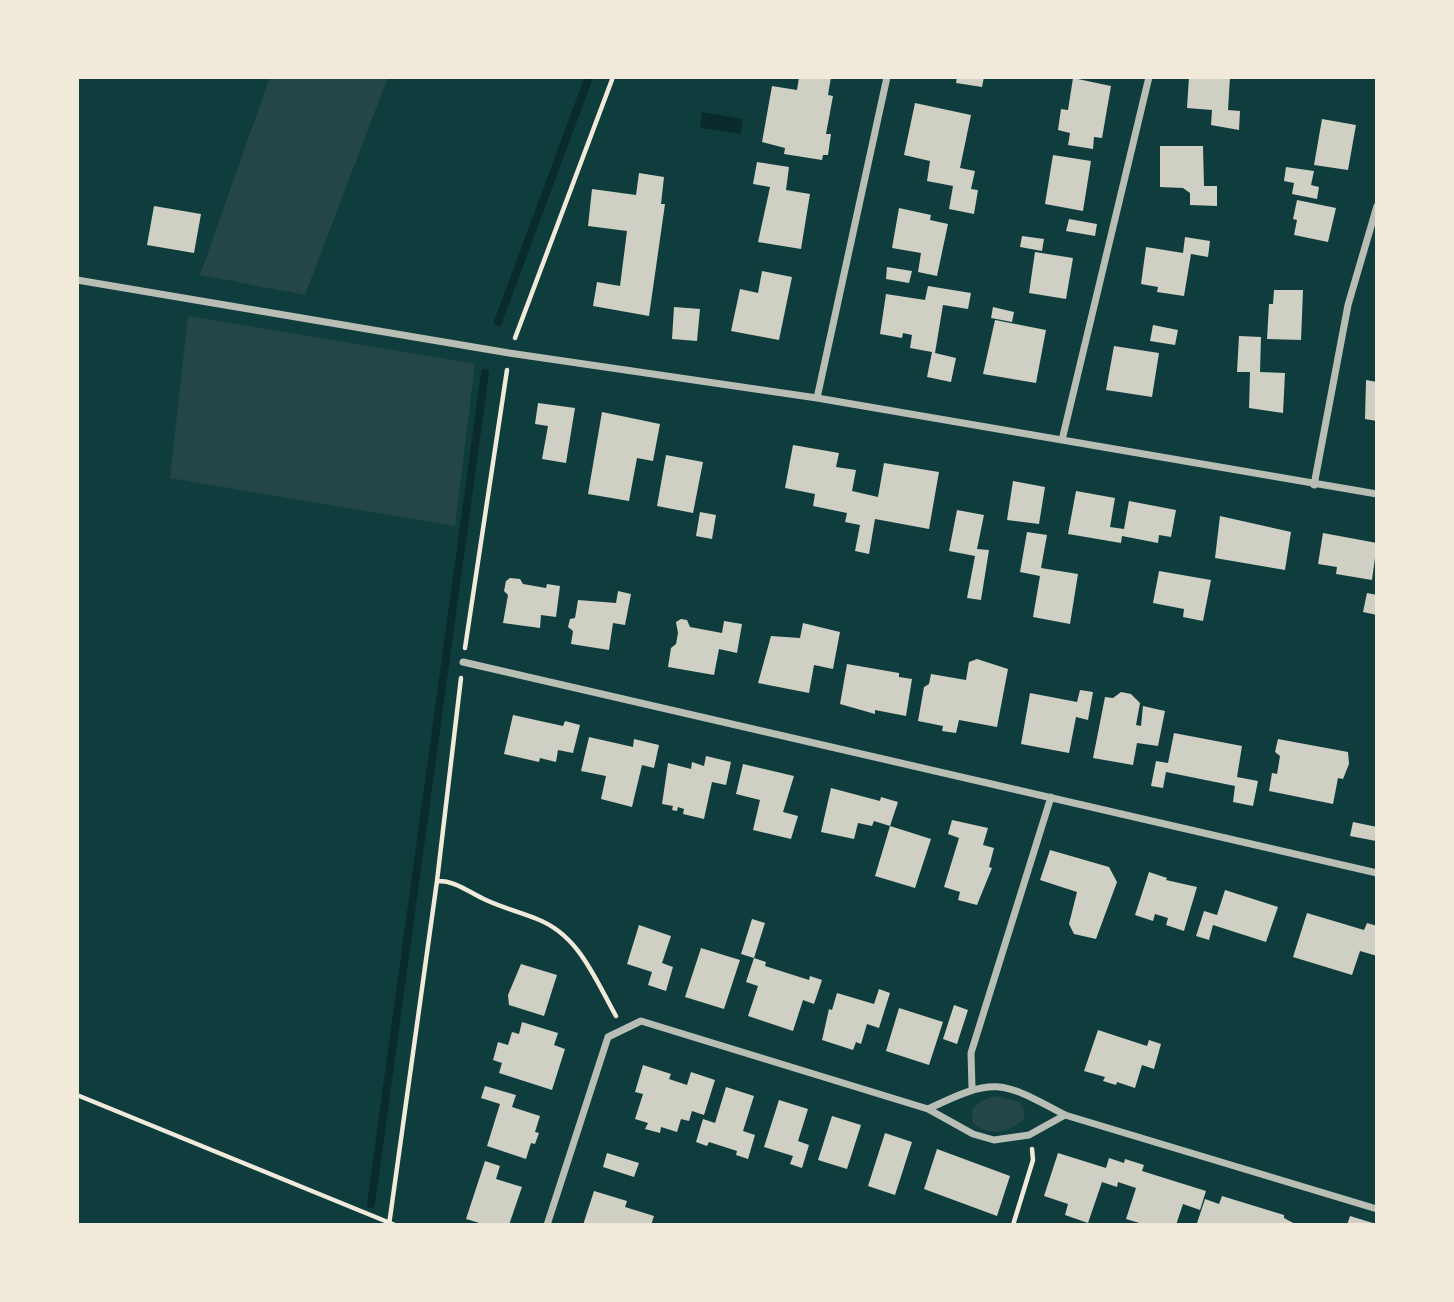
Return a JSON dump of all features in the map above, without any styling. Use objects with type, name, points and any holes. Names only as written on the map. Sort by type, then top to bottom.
[{"type":"street","points":[[817,398],[887,77]]},
{"type":"street","points":[[1062,440],[1149,77]]},
{"type":"street","points":[[1314,485],[1349,305],[1377,206]]},
{"type":"street","points":[[77,280],[509,353],[817,398],[1377,494]]},
{"type":"street","points":[[463,662],[1377,873]]},
{"type":"street","points":[[972,1088],[971,1053],[1051,797]]},
{"type":"street","points":[[547,1225],[608,1037],[641,1021],[928,1109],[973,1134],[994,1140],[1029,1135],[1065,1115]]},
{"type":"street","points":[[928,1109],[972,1088],[1006,1087],[1023,1092],[1065,1115],[1377,1209]]},
{"type":"path","points":[[437,881],[448,880],[502,908],[538,919],[566,936],[579,951],[623,1029]]},
{"type":"path","points":[[77,1095],[395,1225]]},
{"type":"path","points":[[1013,1225],[1033,1160],[1029,1135]]},
{"type":"shaded area","points":[[270,77],[388,77],[305,295],[200,275]]},
{"type":"shaded area","points":[[702,112],[743,119],[741,134],[700,128]]},
{"type":"shaded area","points":[[188,316],[475,364],[455,526],[170,478]]},
{"type":"shaded area","points":[[995,1096],[1020,1102],[1025,1113],[1023,1120],[998,1132],[985,1130],[973,1123],[972,1109],[983,1100]]},
{"type":"building","points":[[799,77],[831,77],[828,95],[833,96],[826,134],[831,134],[828,155],[823,155],[822,160],[784,154],[785,148],[762,142],[772,86],[797,90]]},
{"type":"building","points":[[957,77],[984,77],[982,87],[956,83]]},
{"type":"building","points":[[1189,77],[1230,77],[1228,110],[1240,111],[1239,130],[1211,125],[1212,110],[1187,108]]},
{"type":"building","points":[[1073,78],[1111,86],[1102,138],[1094,137],[1093,149],[1068,145],[1070,133],[1058,130],[1061,109],[1068,110]]},
{"type":"building","points":[[915,103],[971,115],[960,168],[975,171],[971,189],[978,190],[974,214],[949,209],[953,186],[927,181],[930,161],[904,155]]},
{"type":"building","points":[[1322,119],[1356,125],[1348,170],[1314,165]]},
{"type":"building","points":[[1160,146],[1203,146],[1204,186],[1217,186],[1217,206],[1190,205],[1190,193],[1183,188],[1160,187]]},
{"type":"building","points":[[1053,155],[1091,161],[1083,211],[1045,204]]},
{"type":"building","points":[[757,162],[789,167],[786,190],[810,194],[801,249],[758,242],[770,187],[753,184]]},
{"type":"building","points":[[1286,167],[1314,171],[1311,185],[1319,187],[1317,199],[1292,194],[1294,183],[1284,181]]},
{"type":"building","points":[[639,173],[664,177],[661,204],[665,204],[649,316],[593,306],[597,282],[620,286],[627,231],[588,226],[592,189],[636,195]]},
{"type":"building","points":[[1297,200],[1336,208],[1328,242],[1294,235],[1297,220],[1293,219]]},
{"type":"building","points":[[154,206],[201,214],[194,253],[147,245]]},
{"type":"building","points":[[899,208],[931,215],[930,220],[948,224],[937,276],[918,272],[921,253],[892,248]]},
{"type":"building","points":[[1069,219],[1097,224],[1095,236],[1066,231]]},
{"type":"building","points":[[1022,236],[1044,239],[1042,251],[1020,247]]},
{"type":"building","points":[[1185,237],[1210,241],[1208,257],[1191,254],[1184,296],[1157,292],[1158,287],[1141,284],[1146,247],[1183,253]]},
{"type":"building","points":[[1035,252],[1073,258],[1066,299],[1029,293]]},
{"type":"building","points":[[887,267],[912,271],[909,283],[886,279]]},
{"type":"building","points":[[762,271],[792,277],[779,340],[731,331],[740,289],[758,293]]},
{"type":"building","points":[[928,286],[971,293],[968,309],[943,305],[935,353],[956,358],[951,382],[927,377],[932,352],[910,348],[912,335],[903,333],[902,338],[880,334],[886,294],[925,300]]},
{"type":"building","points":[[1274,290],[1303,290],[1301,340],[1267,339],[1269,304],[1273,304]]},
{"type":"building","points":[[674,307],[700,309],[697,341],[672,339]]},
{"type":"building","points":[[993,307],[1014,312],[1012,322],[991,318]]},
{"type":"building","points":[[995,320],[1046,330],[1036,383],[983,374]]},
{"type":"building","points":[[1153,325],[1178,330],[1175,345],[1150,341]]},
{"type":"building","points":[[1239,336],[1261,337],[1260,372],[1285,373],[1283,413],[1249,408],[1250,372],[1237,372]]},
{"type":"building","points":[[1114,346],[1159,353],[1152,397],[1106,390]]},
{"type":"building","points":[[1366,380],[1377,382],[1377,421],[1365,419]]},
{"type":"building","points":[[538,403],[575,408],[566,463],[542,459],[548,426],[535,424]]},
{"type":"building","points":[[602,412],[660,424],[653,461],[637,458],[629,501],[588,494]]},
{"type":"building","points":[[793,445],[839,453],[836,467],[856,470],[852,491],[878,497],[884,463],[939,472],[929,529],[875,519],[869,554],[855,551],[860,525],[845,522],[847,513],[813,506],[815,494],[785,488]]},
{"type":"building","points":[[666,455],[703,462],[693,513],[657,506]]},
{"type":"building","points":[[1013,481],[1045,487],[1039,524],[1007,520]]},
{"type":"building","points":[[1076,491],[1115,498],[1110,527],[1124,529],[1129,501],[1176,510],[1171,537],[1159,535],[1158,543],[1122,536],[1121,543],[1068,534]]},
{"type":"building","points":[[957,510],[984,515],[977,549],[989,550],[981,600],[967,598],[975,556],[949,551]]},
{"type":"building","points":[[700,512],[716,515],[712,539],[696,536]]},
{"type":"building","points":[[1220,516],[1291,532],[1285,570],[1215,558]]},
{"type":"building","points":[[1027,532],[1047,535],[1041,568],[1078,574],[1070,624],[1033,617],[1040,576],[1020,572]]},
{"type":"building","points":[[1323,533],[1377,543],[1372,580],[1336,574],[1337,567],[1318,564]]},
{"type":"building","points":[[1159,571],[1211,580],[1203,621],[1183,617],[1184,609],[1153,603]]},
{"type":"building","points":[[510,578],[520,579],[523,584],[546,588],[547,584],[560,586],[556,617],[541,615],[540,628],[503,623],[508,595],[504,591],[506,581]]},
{"type":"building","points":[[618,591],[631,594],[625,625],[613,623],[609,650],[571,644],[573,631],[568,627],[570,619],[575,618],[578,600],[616,603]]},
{"type":"building","points":[[1367,593],[1377,595],[1377,615],[1363,612]]},
{"type":"building","points":[[687,620],[690,627],[722,633],[724,621],[742,624],[737,653],[719,649],[714,675],[668,667],[671,648],[676,644],[678,633],[676,622]]},
{"type":"building","points":[[803,623],[840,632],[833,669],[814,665],[809,693],[758,683],[771,636],[800,638]]},
{"type":"building","points":[[977,659],[1008,669],[997,727],[959,720],[956,733],[942,731],[943,726],[918,721],[924,687],[929,684],[931,674],[966,680],[969,662]]},
{"type":"building","points":[[847,664],[899,673],[899,677],[912,679],[906,716],[875,710],[875,714],[840,704]]},
{"type":"building","points":[[1080,690],[1093,692],[1088,720],[1076,717],[1069,753],[1021,744],[1030,693],[1077,702]]},
{"type":"building","points":[[1121,692],[1131,694],[1140,703],[1136,725],[1141,726],[1143,706],[1165,711],[1158,746],[1137,743],[1133,765],[1093,758],[1105,697],[1113,698]]},
{"type":"building","points":[[513,715],[563,726],[565,721],[580,725],[573,753],[558,750],[556,762],[540,758],[539,762],[504,754]]},
{"type":"building","points":[[1174,733],[1242,746],[1237,777],[1258,781],[1253,806],[1233,802],[1235,786],[1166,772],[1163,788],[1151,786],[1156,761],[1168,763]]},
{"type":"building","points":[[589,737],[633,747],[634,739],[659,745],[654,768],[642,765],[632,807],[601,799],[606,776],[581,771]]},
{"type":"building","points":[[1278,739],[1348,752],[1349,764],[1343,779],[1338,778],[1333,804],[1269,791],[1272,773],[1277,774],[1280,756],[1275,752]]},
{"type":"building","points":[[706,756],[731,762],[726,785],[712,782],[704,819],[683,814],[684,809],[678,807],[677,811],[672,810],[673,806],[662,804],[668,763],[691,769],[692,762],[704,766]]},
{"type":"building","points":[[743,764],[794,776],[783,812],[798,816],[791,839],[753,830],[760,800],[736,794]]},
{"type":"building","points":[[831,788],[880,801],[881,797],[898,802],[890,826],[874,821],[872,826],[858,823],[854,839],[821,832]]},
{"type":"building","points":[[952,820],[988,828],[983,845],[994,848],[989,867],[992,868],[977,905],[958,900],[960,892],[944,887],[959,838],[948,834]]},
{"type":"building","points":[[1353,822],[1377,827],[1376,841],[1350,836]]},
{"type":"building","points":[[890,826],[931,839],[915,888],[875,876]]},
{"type":"building","points":[[1050,850],[1109,867],[1117,882],[1096,939],[1074,934],[1069,924],[1077,892],[1040,880]]},
{"type":"building","points":[[1149,872],[1167,878],[1166,880],[1197,887],[1184,931],[1166,925],[1168,918],[1155,914],[1153,921],[1135,915]]},
{"type":"building","points":[[1225,890],[1278,907],[1266,942],[1213,925],[1209,940],[1196,936],[1204,911],[1217,915]]},
{"type":"building","points":[[1307,913],[1364,930],[1367,923],[1377,926],[1377,956],[1360,951],[1352,975],[1293,957]]},
{"type":"building","points":[[752,919],[765,923],[754,958],[741,954]]},
{"type":"building","points":[[639,925],[671,936],[662,963],[673,967],[666,991],[648,985],[652,972],[627,964]]},
{"type":"building","points":[[701,948],[740,960],[724,1009],[685,997]]},
{"type":"building","points":[[754,958],[766,962],[765,966],[809,980],[810,976],[822,980],[814,1004],[803,1000],[793,1031],[748,1016],[758,986],[746,982]]},
{"type":"building","points":[[521,964],[557,975],[544,1016],[509,1005],[508,995]]},
{"type":"building","points":[[879,989],[890,993],[879,1028],[867,1024],[861,1044],[856,1042],[853,1050],[822,1040],[829,1009],[832,1010],[837,993],[874,1004]]},
{"type":"building","points":[[954,1005],[968,1010],[957,1044],[943,1039]]},
{"type":"building","points":[[899,1008],[943,1022],[929,1065],[886,1051]]},
{"type":"building","points":[[522,1022],[558,1033],[554,1045],[565,1049],[552,1090],[499,1073],[502,1063],[493,1060],[498,1042],[508,1045],[512,1032],[519,1034]]},
{"type":"building","points":[[1098,1030],[1147,1046],[1149,1040],[1161,1044],[1154,1069],[1142,1065],[1135,1088],[1103,1081],[1105,1077],[1084,1071]]},
{"type":"building","points":[[643,1065],[671,1074],[669,1079],[687,1085],[691,1072],[715,1080],[704,1115],[692,1111],[689,1121],[681,1119],[677,1132],[661,1127],[660,1133],[645,1129],[648,1123],[635,1119],[643,1094],[635,1092]]},
{"type":"building","points":[[485,1086],[516,1095],[512,1107],[540,1116],[535,1132],[539,1133],[535,1144],[531,1143],[526,1159],[487,1146],[500,1104],[481,1098]]},
{"type":"building","points":[[726,1087],[754,1096],[743,1131],[755,1135],[748,1159],[736,1155],[737,1151],[709,1142],[707,1146],[696,1142],[703,1119],[715,1123]]},
{"type":"building","points":[[779,1100],[808,1109],[798,1141],[809,1145],[802,1168],[790,1164],[793,1156],[764,1147]]},
{"type":"building","points":[[832,1116],[861,1125],[847,1169],[818,1160]]},
{"type":"building","points":[[885,1133],[912,1142],[895,1195],[868,1186]]},
{"type":"building","points":[[937,1149],[1010,1176],[997,1216],[924,1189]]},
{"type":"building","points":[[607,1153],[639,1163],[634,1177],[603,1167]]},
{"type":"building","points":[[1058,1153],[1106,1168],[1109,1158],[1124,1163],[1125,1159],[1144,1165],[1142,1171],[1206,1191],[1200,1210],[1183,1204],[1176,1225],[1146,1225],[1126,1219],[1136,1188],[1118,1182],[1117,1187],[1102,1182],[1088,1223],[1065,1215],[1068,1204],[1044,1196]]},
{"type":"building","points":[[485,1161],[500,1166],[496,1179],[522,1187],[509,1225],[486,1225],[466,1219]]},
{"type":"building","points":[[594,1191],[627,1201],[625,1207],[654,1216],[651,1225],[583,1225]]},
{"type":"building","points":[[1222,1196],[1284,1215],[1284,1218],[1297,1225],[1197,1223],[1205,1199],[1219,1204]]},
{"type":"building","points":[[1350,1216],[1376,1224],[1347,1225]]},
{"type":"waterway","points":[[498,322],[589,77]]},
{"type":"waterway","points":[[371,1204],[485,373]]}]
